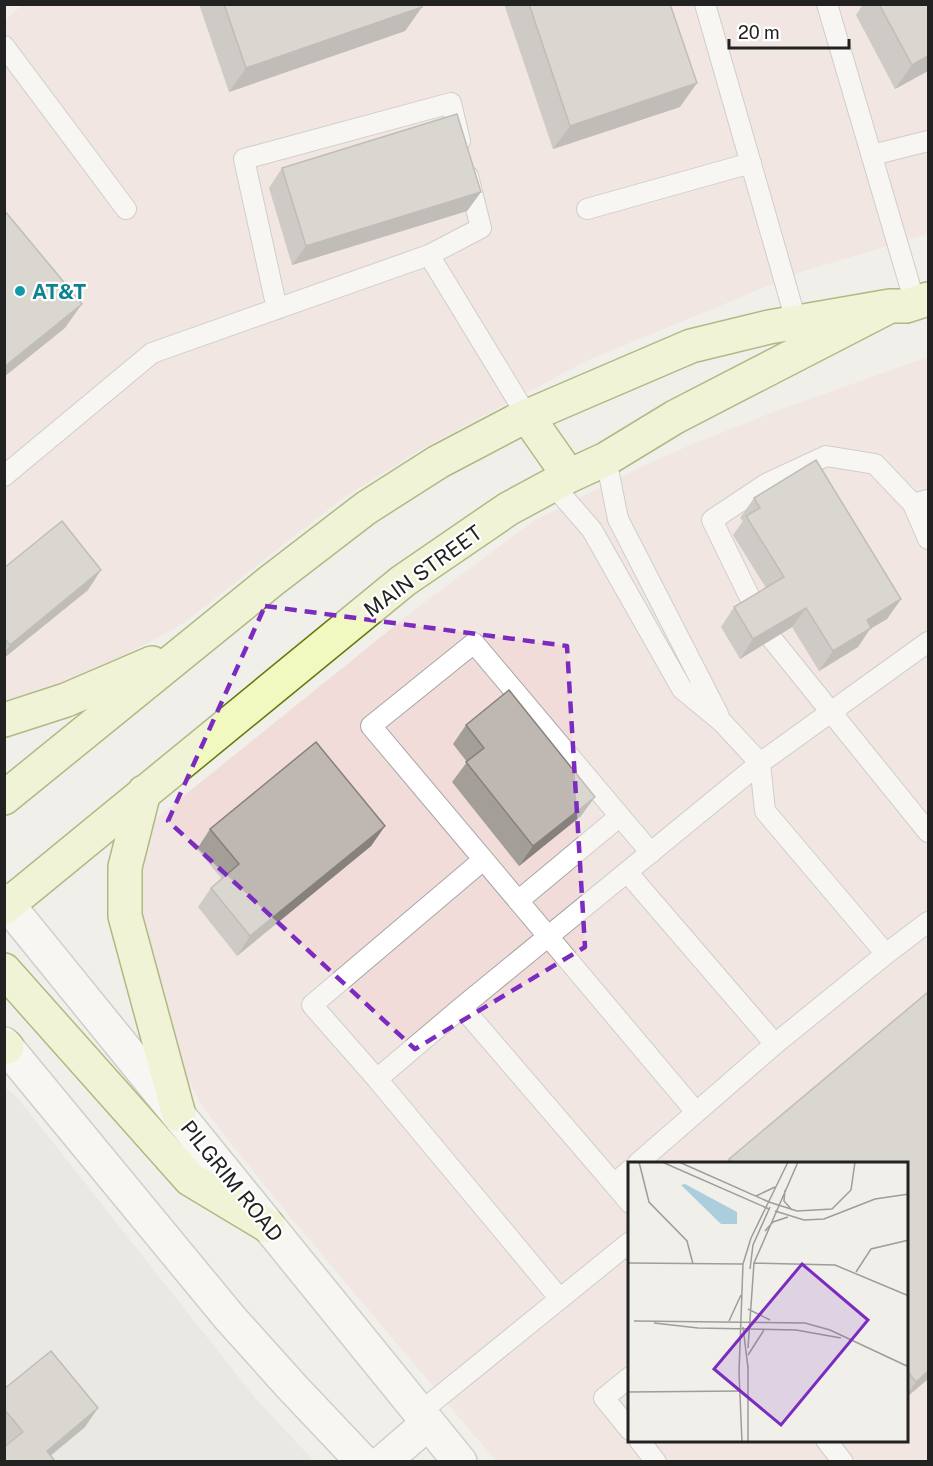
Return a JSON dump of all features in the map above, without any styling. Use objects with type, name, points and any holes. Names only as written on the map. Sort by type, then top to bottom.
[{"type":"main road","name":"MAIN STREET","points":[[4,798],[189,646],[366,508],[438,462],[527,416],[691,346],[800,337],[911,303]]},
{"type":"main road","name":"MAIN STREET","points":[[6,904],[403,581],[508,509],[606,459],[800,337]]},
{"type":"main road","points":[[527,416],[561,481]]},
{"type":"main road","points":[[4,720],[66,700],[189,646]]},
{"type":"main road","points":[[144,792],[125,867],[125,916],[178,1115]]},
{"type":"main road","points":[[4,970],[190,1179],[268,1226]]},
{"type":"street","name":"PILGRIM ROAD","points":[[6,904],[460,1461]]},
{"type":"street","points":[[5,1046],[230,1318],[292,1388],[363,1461]]},
{"type":"street","points":[[383,1461],[424,1418]]},
{"type":"lane","points":[[705,4],[800,337]]},
{"type":"lane","points":[[827,4],[872,155],[911,303]]},
{"type":"lane","points":[[4,46],[126,209]]},
{"type":"lane","points":[[4,476],[152,353],[277,309],[429,255],[481,228],[450,104],[244,159],[277,309]]},
{"type":"lane","points":[[872,155],[928,141]]},
{"type":"lane","points":[[587,209],[751,164]]},
{"type":"lane","points":[[429,255],[527,416]]},
{"type":"lane","points":[[754,606],[712,520],[766,484],[826,456],[875,464],[921,502],[928,539]]},
{"type":"lane","points":[[606,459],[618,519],[722,722]]},
{"type":"lane","points":[[561,481],[592,530],[682,688],[722,722],[760,763],[765,811],[886,954]]},
{"type":"lane","points":[[772,639],[928,832]]},
{"type":"lane","points":[[651,853],[474,643],[371,726],[696,1112]]},
{"type":"lane","points":[[377,1079],[760,763],[927,647]]},
{"type":"lane","points":[[518,901],[620,816]]},
{"type":"lane","points":[[483,860],[312,1005],[377,1079],[560,1299]]},
{"type":"lane","points":[[627,872],[775,1044]]},
{"type":"lane","points":[[639,1162],[775,1044],[928,922]]},
{"type":"lane","points":[[462,1007],[628,1201]]},
{"type":"lane","points":[[614,1184],[628,1172]]},
{"type":"lane","points":[[424,1418],[560,1299],[628,1244]]},
{"type":"lane","points":[[628,1379],[604,1398],[628,1428]]},
{"type":"lane","points":[[641,1442],[656,1461]]},
{"type":"lane","points":[[828,1442],[843,1461]]},
{"type":"highlighted area","points":[[265,606],[567,646],[585,947],[415,1049],[168,821]]},
{"type":"shaded area","points":[[23,4],[928,5],[928,234],[804,271],[586,361],[427,446],[343,498],[185,622],[125,656],[5,711],[4,21]]},
{"type":"shaded area","points":[[928,357],[928,1461],[496,1461],[297,1225],[199,1101],[155,1011],[113,886],[150,823],[422,604],[535,520],[649,463],[779,410]]},
{"type":"shaded area","points":[[4,1087],[17,1097],[255,1398],[314,1461],[5,1461]]},
{"type":"building","points":[[224,4],[421,4],[422,7],[246,68]]},
{"type":"building","points":[[529,4],[670,4],[697,83],[570,126]]},
{"type":"building","points":[[879,4],[928,4],[928,56],[912,65]]},
{"type":"building","points":[[457,114],[481,192],[306,246],[282,168]]},
{"type":"building","points":[[4,210],[82,304],[4,367]]},
{"type":"building","points":[[816,460],[901,599],[867,620],[871,628],[833,651],[806,608],[753,639],[734,607],[784,577],[746,516],[760,508],[754,498]]},
{"type":"building","points":[[62,521],[101,570],[10,645],[4,638],[4,568]]},
{"type":"building","points":[[509,690],[595,797],[533,846],[466,762],[484,748],[466,725]]},
{"type":"building","points":[[316,742],[385,826],[250,936],[211,888],[239,864],[210,829]]},
{"type":"building","points":[[928,992],[928,1371],[916,1382],[909,1373],[909,1162],[732,1162],[729,1159]]},
{"type":"building","points":[[51,1351],[98,1408],[47,1451],[53,1461],[4,1461],[4,1447],[23,1432],[4,1409],[4,1389]]},
{"type":"place","name":"AT&T","points":[[20,291]]}]
